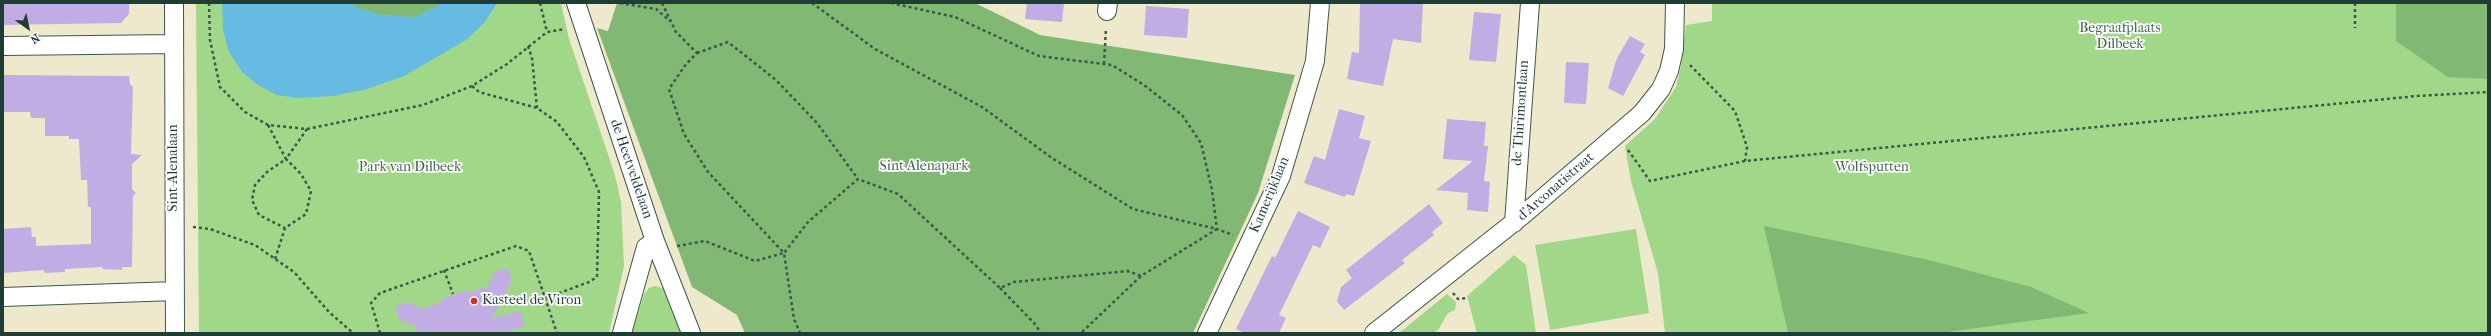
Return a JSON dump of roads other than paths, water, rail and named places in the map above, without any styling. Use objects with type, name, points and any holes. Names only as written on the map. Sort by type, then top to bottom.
[{"type":"street","name":"Sint-Alenalaan","points":[[174,3],[175,333]]},
{"type":"street","name":"de Heetveldelaan","points":[[576,3],[658,247],[691,333]]},
{"type":"street","name":"Kamerijklaan","points":[[1208,333],[1281,176],[1315,61],[1320,3]]},
{"type":"street","name":"de Thirimontlaan","points":[[1514,223],[1530,3]]},
{"type":"street","name":"d'Arconatistraat","points":[[1374,333],[1514,223],[1642,113],[1657,95],[1669,71],[1674,49],[1675,3]]},
{"type":"street","points":[[3,46],[174,44]]},
{"type":"street","points":[[622,333],[646,247],[658,247]]},
{"type":"street","points":[[3,297],[175,291]]},
{"type":"water","points":[[222,3],[350,3],[360,9],[382,15],[415,17],[443,3],[497,3],[485,22],[466,40],[404,76],[367,89],[333,96],[298,98],[277,95],[258,85],[242,72],[228,50],[223,29]]},
{"type":"place","name":"Kasteel de Viron","points":[[474,301]]},
{"type":"park label","name":"Begraafplaats Dilbeek","points":[[2120,38]]},
{"type":"park label","name":"Sint Alenapark","points":[[924,167]]},
{"type":"park label","name":"Park van Dilbeek","points":[[410,168]]},
{"type":"park label","name":"Wolfsputten","points":[[1872,168]]}]
